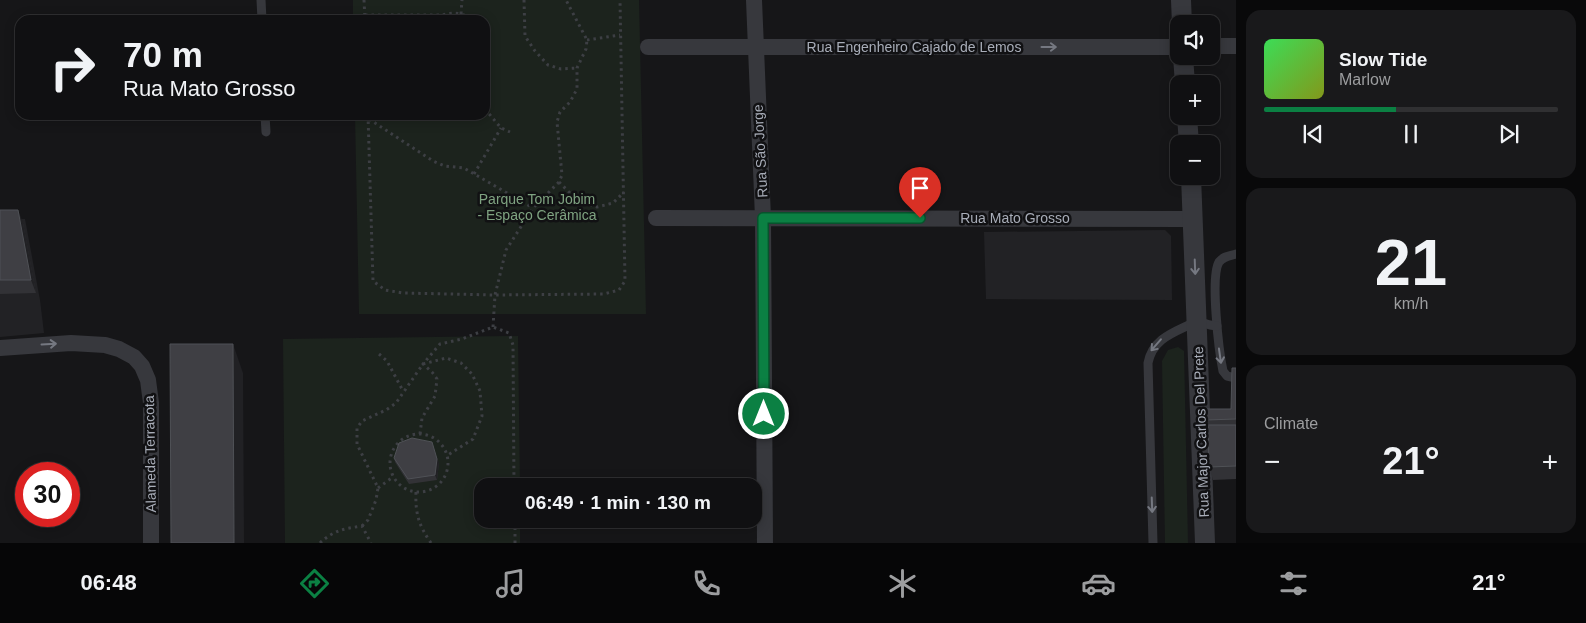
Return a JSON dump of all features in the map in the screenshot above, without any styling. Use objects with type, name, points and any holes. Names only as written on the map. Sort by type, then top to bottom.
[{"type":"street","name":"Rua São Jorge","points":[[754,0],[763,218],[765,543]]},
{"type":"street","points":[[1181,0],[1182,15]]},
{"type":"street","points":[[1220,46],[1236,46]]},
{"type":"street","name":"Rua Engenheiro Cajado de Lemos","points":[[648,47],[1170,47]]},
{"type":"street","name":"Rua Major Carlos Del Prete","points":[[1192,185],[1206,543]]},
{"type":"street","name":"Rua Mato Grosso","points":[[656,218],[1194,219]]},
{"type":"street","name":"Alameda Terracota","points":[[0,348],[71,343],[106,345],[134,357],[142,366],[148,380],[152,403],[150,543]]},
{"type":"lane","points":[[261,0],[262,15]]},
{"type":"lane","points":[[265,120],[266,132]]},
{"type":"lane","points":[[1236,254],[1224,257],[1218,264],[1216,288],[1217,326],[1223,371],[1227,376],[1236,378]]},
{"type":"lane","points":[[1197,320],[1217,326]]},
{"type":"lane","name":"Rua Major Carlos Del Prete","points":[[1153,543],[1148,363],[1154,346],[1161,339],[1197,320]]},
{"type":"path","points":[[364,0],[365,15],[461,14],[462,0]]},
{"type":"path","points":[[524,0],[525,36],[534,51],[548,65],[561,69],[577,68]]},
{"type":"path","points":[[493,327],[496,295],[506,250],[533,208],[559,182],[562,175],[557,122],[560,112],[570,102],[576,89],[577,68],[586,49],[587,40],[566,0]]},
{"type":"path","points":[[368,120],[373,281],[386,290],[403,293],[496,295],[604,294],[618,290],[625,281],[620,0]]},
{"type":"path","points":[[587,40],[620,35]]},
{"type":"path","points":[[490,114],[501,128],[510,132]]},
{"type":"path","points":[[373,120],[433,160],[445,166],[464,168],[533,208]]},
{"type":"path","points":[[474,174],[501,128]]},
{"type":"path","points":[[559,182],[577,200],[597,207],[612,203],[624,192]]},
{"type":"path","points":[[320,543],[331,534],[342,529],[362,526],[368,520],[376,500],[378,488],[357,444],[357,428],[362,421],[386,410],[396,403],[423,364],[440,344],[462,339],[493,327],[509,333],[513,345],[514,478]]},
{"type":"path","points":[[379,354],[387,361],[403,392]]},
{"type":"path","points":[[423,364],[446,358],[461,363],[472,374],[480,391],[482,416],[473,439],[448,455]]},
{"type":"path","points":[[420,434],[422,418],[434,396],[437,379],[423,364]]},
{"type":"path","points":[[416,433],[429,435],[441,443],[448,455],[448,470],[442,482],[430,490],[416,492],[403,487],[393,476],[390,463],[393,449],[402,438],[416,433]]},
{"type":"path","points":[[378,488],[393,476]]},
{"type":"path","points":[[416,492],[415,507],[422,529],[431,543]]},
{"type":"path","points":[[362,526],[372,543]]},
{"type":"path","points":[[515,528],[515,543]]},
{"type":"shaded area","points":[[0,219],[25,219],[44,333],[0,337]]},
{"type":"shaded area","points":[[1165,230],[1171,236],[1172,300],[986,299],[984,232]]},
{"type":"green space","name":"Parque Tom Jobim - Espaço Cerâmica","points":[[353,0],[639,0],[646,314],[359,314],[355,120],[490,120],[490,15],[353,15]]},
{"type":"green space","points":[[518,336],[520,478],[474,478],[474,528],[520,528],[520,543],[285,543],[283,339]]},
{"type":"green space","points":[[1178,347],[1184,351],[1188,543],[1165,543],[1162,361],[1168,350]]},
{"type":"building","points":[[0,210],[18,210],[31,280],[0,280]]},
{"type":"building","points":[[170,344],[233,344],[234,543],[171,543]]},
{"type":"building","points":[[1232,368],[1236,368],[1236,419],[1206,420],[1206,409],[1231,409]]},
{"type":"building","points":[[1208,425],[1236,425],[1236,466],[1209,467]]},
{"type":"building","points":[[412,438],[432,442],[437,459],[435,475],[408,479],[394,458],[399,443]]},
{"type":"route","points":[[764,414],[763,218],[920,218]]}]
